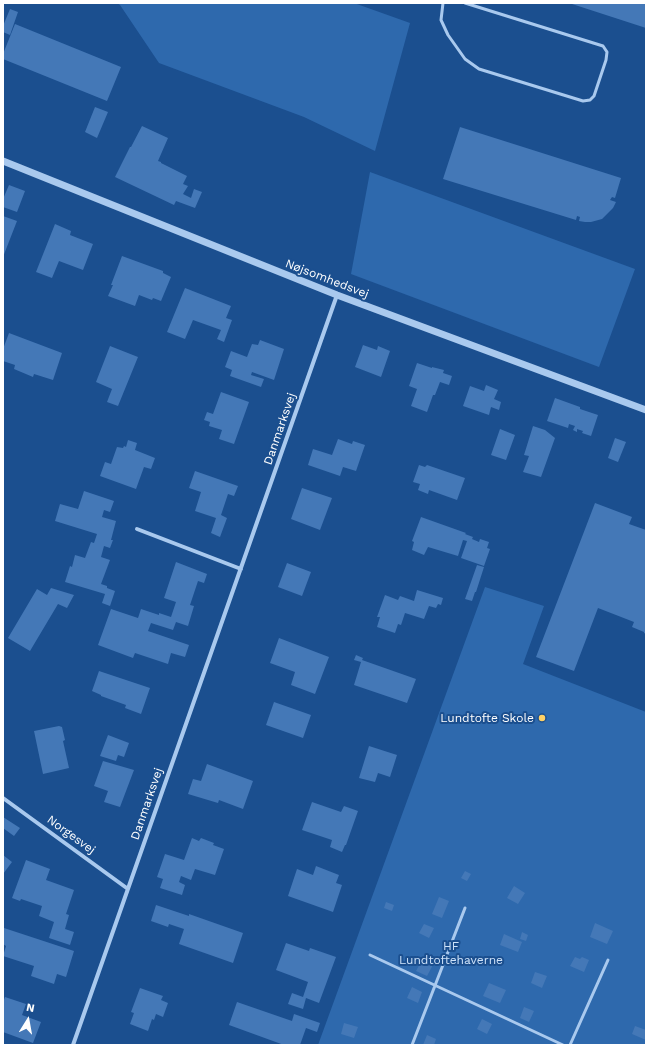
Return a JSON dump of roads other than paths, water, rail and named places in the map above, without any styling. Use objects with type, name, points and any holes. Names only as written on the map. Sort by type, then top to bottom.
[{"type":"street","name":"Nøjsomhedsvej","points":[[3,161],[337,295],[646,410]]},
{"type":"street","name":"Danmarksvej","points":[[73,1045],[337,295]]},
{"type":"street","points":[[138,529],[241,569]]},
{"type":"street","name":"Norgesvej","points":[[3,798],[128,889]]},
{"type":"lane","points":[[443,3],[441,20],[448,35],[465,59],[479,69],[584,101],[590,100],[594,96],[606,60],[607,52],[603,46],[464,3]]},
{"type":"lane","points":[[412,1045],[465,908]]},
{"type":"lane","points":[[370,955],[563,1045]]},
{"type":"lane","points":[[570,1045],[608,960]]},
{"type":"place","name":"Lundtofte Skole","points":[[542,718]]},
{"type":"park label","name":"HF Lundtoftehaverne","points":[[451,953]]}]
